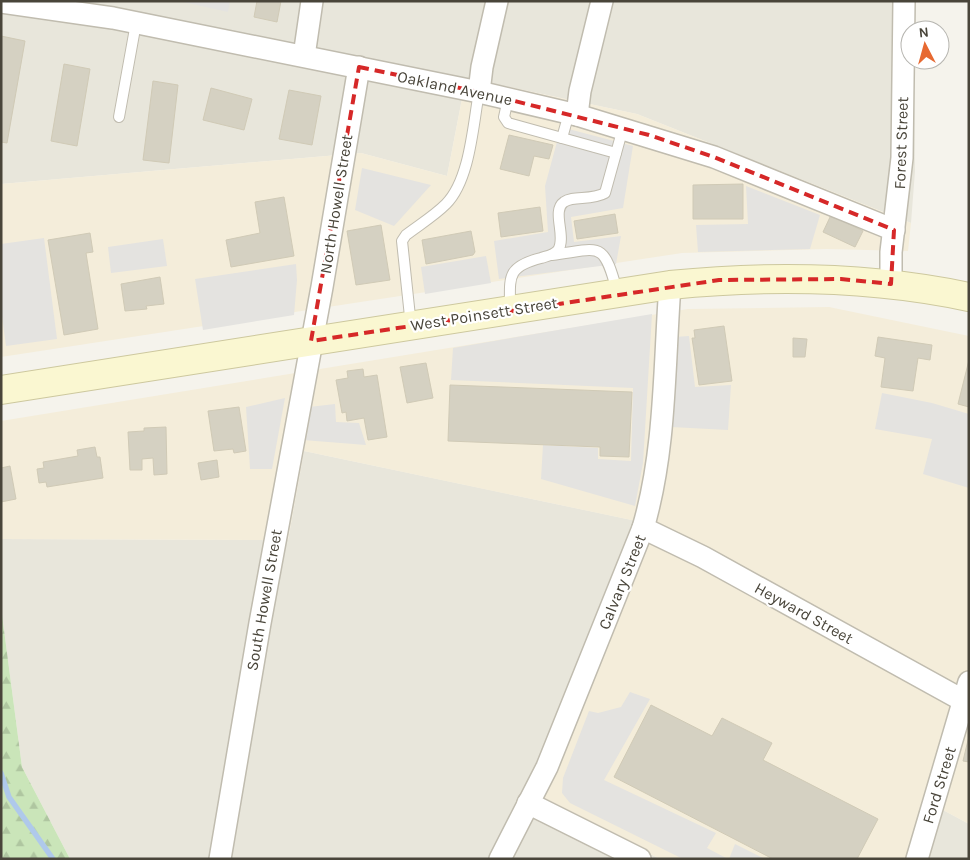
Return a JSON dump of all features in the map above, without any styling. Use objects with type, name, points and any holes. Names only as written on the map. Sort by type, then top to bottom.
[{"type":"main road","name":"West Poinsett Street","points":[[1,390],[670,285],[719,280],[841,279],[930,288],[969,297]]},
{"type":"street","points":[[304,56],[312,1]]},
{"type":"street","points":[[478,92],[496,1]]},
{"type":"street","points":[[573,114],[602,1]]},
{"type":"street","name":"Forest Street","points":[[891,284],[894,230],[902,158],[904,1]]},
{"type":"street","name":"Oakland Avenue","points":[[1,2],[136,23],[359,67],[573,114],[714,157],[894,230]]},
{"type":"street","name":"North Howell Street","points":[[312,341],[359,67]]},
{"type":"street","name":"Calvary Street","points":[[500,859],[547,767],[643,528],[653,496],[659,444],[670,285]]},
{"type":"street","name":"South Howell Street","points":[[220,859],[312,341]]},
{"type":"street","name":"Heyward Street","points":[[643,528],[966,692]]},
{"type":"street","name":"Ford Street","points":[[917,859],[966,692]]},
{"type":"street","points":[[528,803],[640,859]]},
{"type":"lane","points":[[119,117],[136,23]]},
{"type":"lane","points":[[411,326],[402,241],[406,235],[446,205],[456,192],[469,152],[478,92]]},
{"type":"lane","points":[[508,99],[504,117],[505,121],[616,153]]},
{"type":"lane","points":[[562,138],[573,114]]},
{"type":"lane","points":[[551,256],[558,249],[561,240],[559,208],[564,202],[572,199],[595,198],[605,193],[623,128]]},
{"type":"lane","points":[[510,310],[510,286],[513,272],[518,266],[527,261],[551,256],[596,250],[603,253],[611,269],[617,294]]},
{"type":"highlighted area","points":[[359,67],[479,92],[649,135],[714,157],[894,230],[891,284],[841,279],[719,280],[311,341]]},
{"type":"shaded area","points":[[1,1],[913,1],[913,20],[900,20],[900,70],[914,70],[915,171],[911,223],[637,114],[466,78],[447,176],[361,153],[1,184]]},
{"type":"shaded area","points":[[179,1],[230,1],[228,12]]},
{"type":"shaded area","points":[[466,78],[637,114],[911,223],[908,251],[827,249],[682,253],[1,357],[1,184],[361,153],[447,176]]},
{"type":"shaded area","points":[[561,127],[633,146],[623,208],[571,217],[574,242],[621,236],[616,264],[499,279],[494,241],[548,232],[545,186]]},
{"type":"shaded area","points":[[362,168],[431,185],[394,226],[355,210]]},
{"type":"shaded area","points":[[746,186],[820,215],[810,249],[698,252],[696,225],[748,224]]},
{"type":"shaded area","points":[[44,238],[57,339],[6,346],[1,309],[1,244]]},
{"type":"shaded area","points":[[163,239],[167,266],[111,273],[108,247]]},
{"type":"shaded area","points":[[486,256],[491,283],[425,294],[421,267]]},
{"type":"shaded area","points":[[296,264],[297,280],[294,315],[203,330],[195,279]]},
{"type":"shaded area","points":[[829,307],[969,336],[969,824],[943,810],[928,859],[660,859],[542,799],[655,525],[304,451],[288,540],[1,539],[1,421],[688,309]]},
{"type":"shaded area","points":[[652,314],[643,463],[635,506],[541,479],[543,445],[598,448],[598,459],[631,461],[633,388],[451,380],[453,348]]},
{"type":"shaded area","points":[[689,336],[695,387],[731,385],[728,430],[671,427],[675,337]]},
{"type":"shaded area","points":[[882,393],[932,403],[969,414],[969,488],[923,474],[932,439],[875,429]]},
{"type":"shaded area","points":[[285,398],[272,469],[250,469],[246,407]]},
{"type":"shaded area","points":[[335,404],[336,422],[359,423],[366,445],[303,440],[309,407]]},
{"type":"shaded area","points":[[304,451],[656,525],[542,799],[660,859],[70,859],[22,767],[1,607],[1,539],[288,540]]},
{"type":"shaded area","points":[[630,692],[650,699],[604,780],[716,833],[707,848],[728,859],[683,859],[570,803],[562,793],[563,778],[589,711],[598,713],[621,707]]},
{"type":"shaded area","points":[[943,810],[969,824],[969,859],[928,859]]},
{"type":"shaded area","points":[[735,844],[765,859],[729,859]]},
{"type":"green space","points":[[1,607],[22,767],[70,859],[1,859]]},
{"type":"building","points":[[257,1],[281,1],[277,22],[254,17]]},
{"type":"building","points":[[1,36],[25,41],[7,143],[1,142]]},
{"type":"building","points":[[64,64],[90,69],[77,146],[51,141]]},
{"type":"building","points":[[153,81],[178,85],[169,163],[143,160]]},
{"type":"building","points":[[211,88],[252,99],[244,130],[203,120]]},
{"type":"building","points":[[289,90],[321,96],[312,145],[279,139]]},
{"type":"building","points":[[509,135],[553,145],[549,159],[534,156],[529,176],[500,169]]},
{"type":"building","points":[[743,184],[743,219],[693,219],[693,185]]},
{"type":"building","points":[[284,197],[294,256],[231,267],[226,240],[260,233],[255,202]]},
{"type":"building","points":[[540,207],[543,231],[501,237],[498,213]]},
{"type":"building","points":[[615,214],[618,233],[577,239],[574,221]]},
{"type":"building","points":[[831,215],[863,231],[855,247],[823,232]]},
{"type":"building","points":[[381,225],[390,280],[356,285],[347,231]]},
{"type":"building","points":[[471,231],[475,252],[473,255],[426,264],[422,240]]},
{"type":"building","points":[[90,233],[93,252],[86,253],[98,329],[64,335],[48,240]]},
{"type":"building","points":[[160,277],[164,304],[146,306],[147,309],[125,311],[121,284]]},
{"type":"building","points":[[724,326],[732,381],[699,385],[692,338],[695,338],[694,330]]},
{"type":"building","points":[[878,337],[932,345],[930,360],[918,358],[913,391],[881,387],[885,358],[875,356]]},
{"type":"building","points":[[793,338],[807,339],[805,357],[793,357]]},
{"type":"building","points":[[969,360],[969,407],[958,404]]},
{"type":"building","points":[[426,363],[433,398],[407,403],[400,367]]},
{"type":"building","points":[[363,369],[364,377],[377,375],[387,437],[368,440],[364,418],[347,421],[346,412],[342,413],[336,380],[348,378],[347,371]]},
{"type":"building","points":[[450,385],[632,392],[629,457],[600,456],[600,447],[448,441]]},
{"type":"building","points":[[239,407],[246,451],[234,453],[233,449],[214,451],[208,411]]},
{"type":"building","points":[[166,427],[167,474],[154,475],[153,458],[142,459],[142,470],[130,470],[128,432],[144,431],[144,428]]},
{"type":"building","points":[[95,447],[97,457],[100,457],[103,478],[47,487],[46,482],[39,483],[37,469],[44,468],[43,462],[78,456],[77,450]]},
{"type":"building","points":[[217,460],[219,477],[201,480],[198,463]]},
{"type":"building","points":[[10,466],[16,499],[1,502],[1,468]]},
{"type":"building","points":[[651,705],[712,736],[722,718],[772,743],[763,760],[878,819],[857,859],[773,859],[614,777]]},
{"type":"building","points":[[969,736],[969,762],[963,761]]},
{"type":"waterway","points":[[1,773],[9,797],[53,859]]}]
